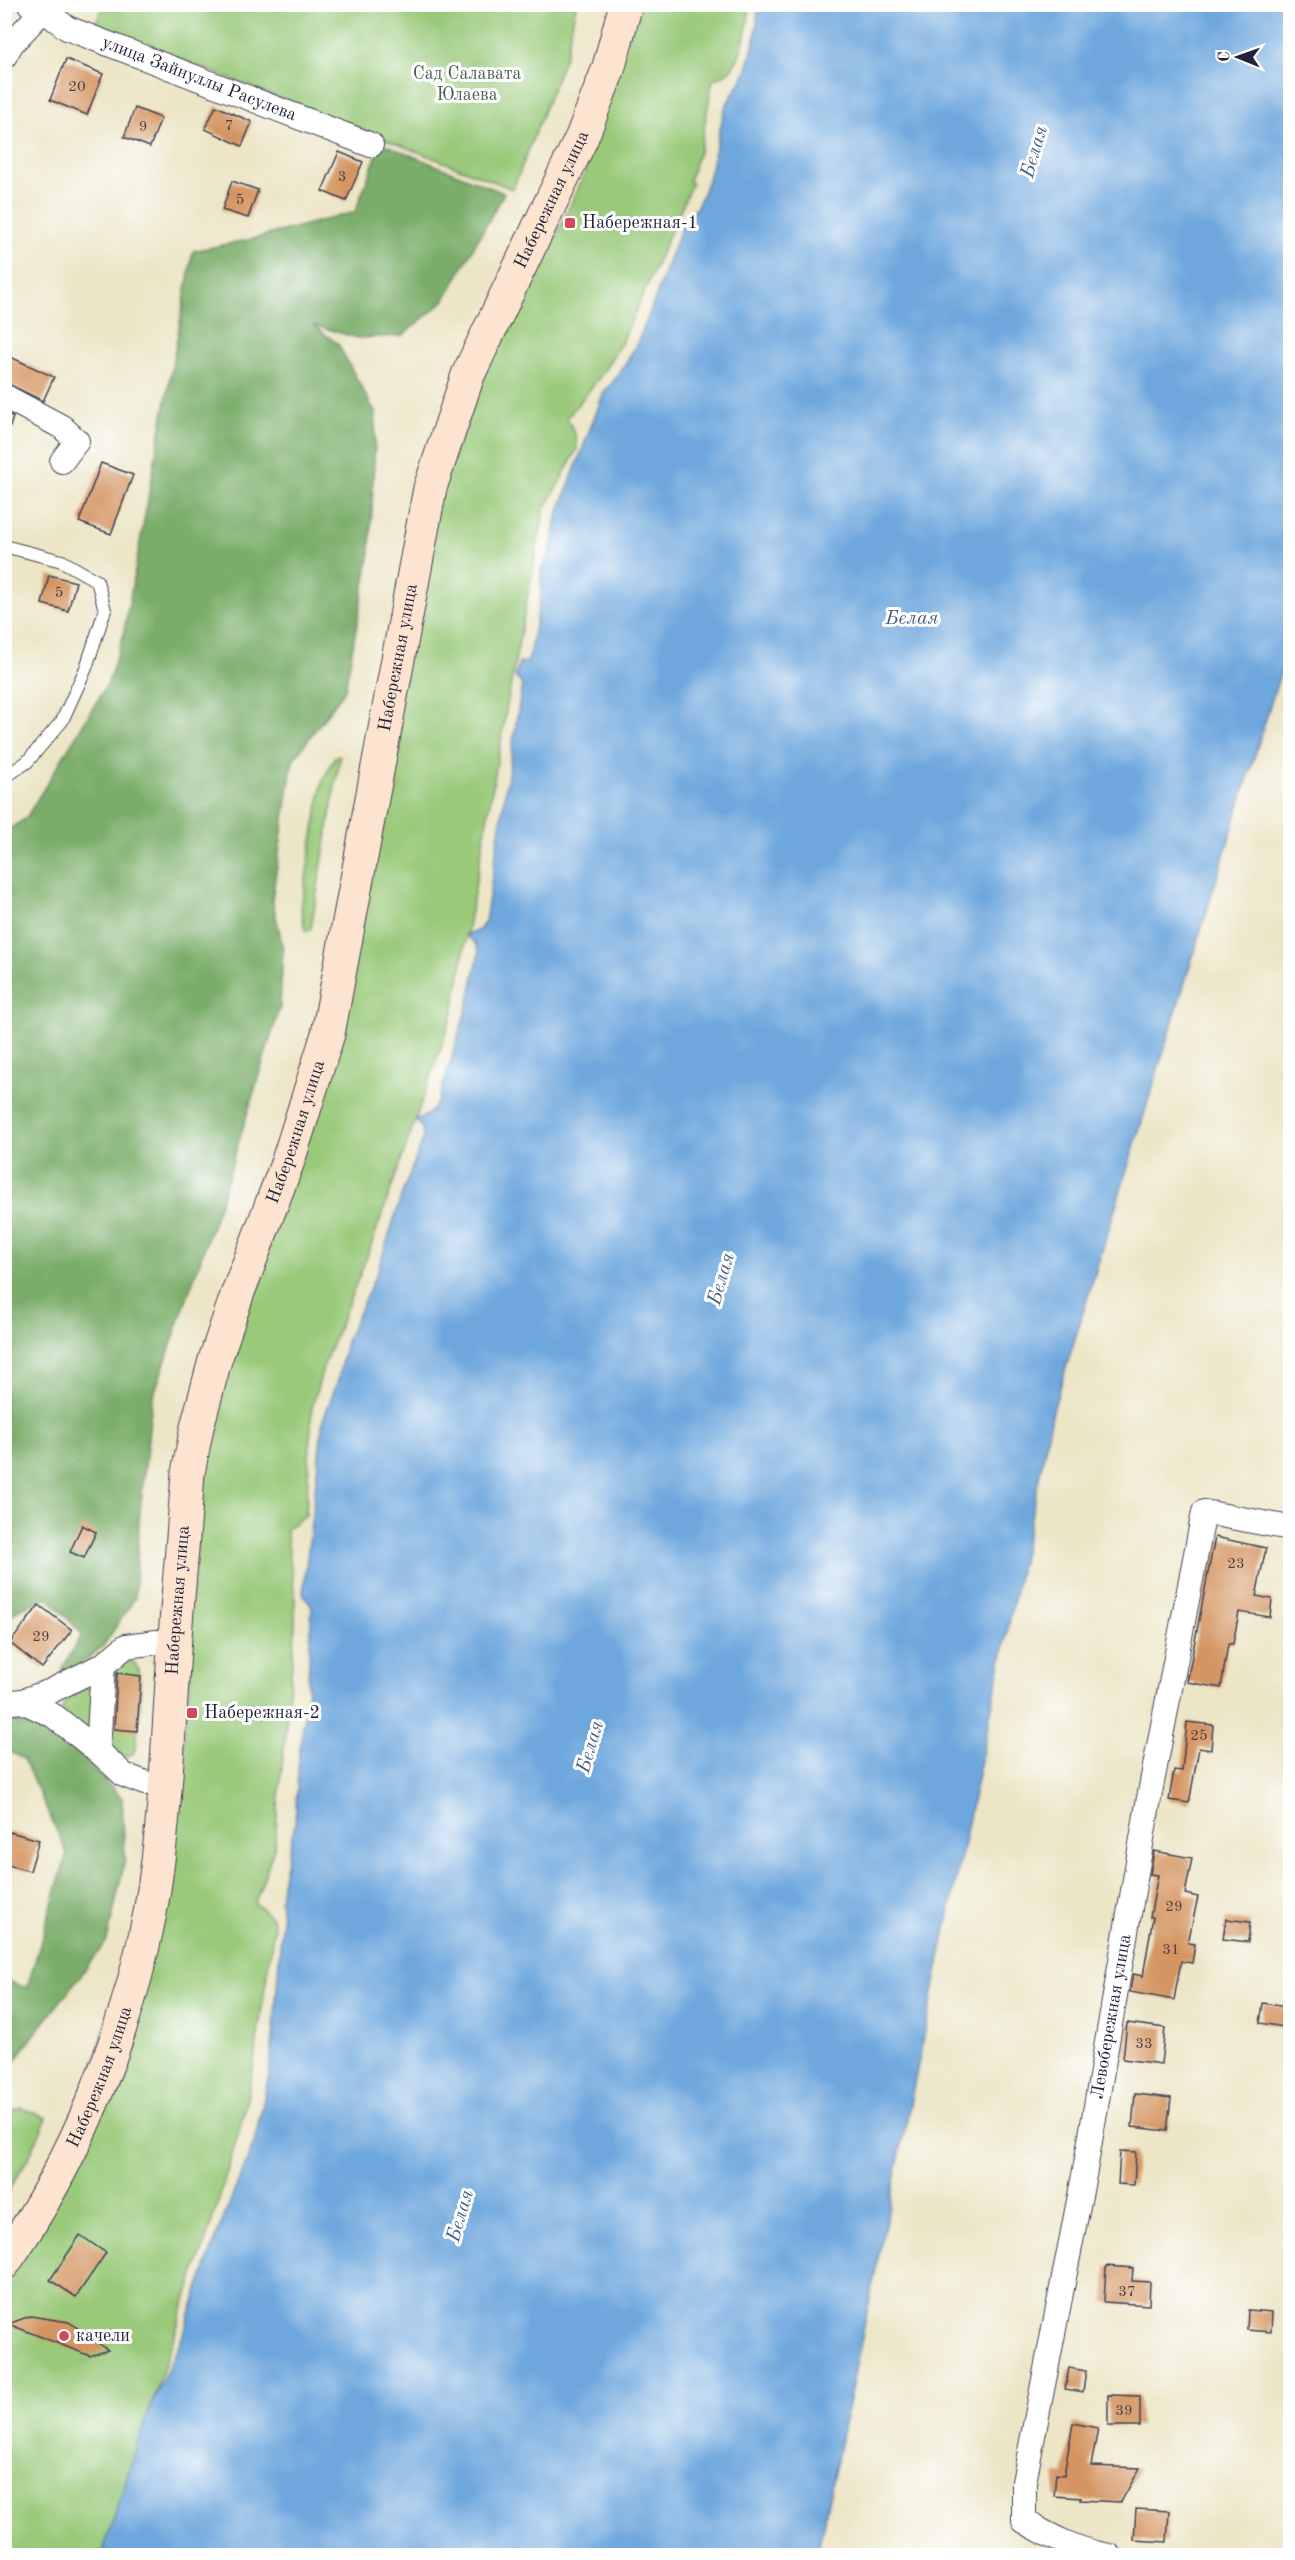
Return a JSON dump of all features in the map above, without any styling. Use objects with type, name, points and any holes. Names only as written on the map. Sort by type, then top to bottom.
[{"type":"street","name":"Набережная улица","points":[[9,2240],[74,2092],[109,1994],[130,1909],[145,1783],[174,1472],[183,1423],[197,1365],[220,1290],[272,1150],[297,1073],[308,1029],[404,527],[424,445],[449,371],[564,131],[591,65],[608,4]]},
{"type":"street","name":"Набережная улица","points":[[9,2240],[65,2160],[113,2051],[139,1965],[158,1862],[188,1473],[197,1427],[229,1316],[288,1161],[328,1034],[429,488],[468,375],[582,137],[608,70],[626,4]]},
{"type":"street","points":[[4,57],[41,6]]},
{"type":"street","name":"улица Зайнуллы Расулева","points":[[41,6],[67,28],[371,145]]},
{"type":"street","points":[[4,396],[62,427],[77,441],[62,461]]},
{"type":"street","name":"Левобережная улица","points":[[1110,2556],[1053,2538],[1024,2521],[1024,2482],[1085,2170],[1149,1798],[1204,1512],[1290,1528]]},
{"type":"street","points":[[13,1702],[51,1691],[103,1665],[126,1646],[157,1642]]},
{"type":"street","points":[[98,1751],[103,1665]]},
{"type":"street","points":[[13,1702],[54,1716],[124,1775],[145,1783]]},
{"type":"lane","points":[[4,546],[62,561],[97,581],[105,610],[86,668],[63,721],[27,762],[8,775]]},
{"type":"green space","name":"Сад Салавата Юлаева","points":[[105,4],[576,5],[566,54],[513,189],[94,26]]},
{"type":"green space","points":[[638,5],[751,5],[745,38],[737,60],[731,69],[713,79],[700,149],[689,181],[692,183],[624,338],[602,374],[567,418],[576,436],[577,449],[544,511],[512,677],[453,1013],[368,1254],[323,1367],[312,1408],[306,1515],[286,1529],[295,1597],[295,1633],[274,1848],[255,1903],[272,1918],[274,1928],[251,2081],[239,2131],[218,2203],[102,2555],[5,2556],[5,2283],[51,2210],[182,1764],[191,1663],[190,1618],[208,1429],[277,1221],[440,493],[513,301],[544,262],[585,173],[592,140]]},
{"type":"green space","points":[[381,143],[504,193],[444,301],[402,336],[358,338],[313,325],[338,344],[376,414],[370,552],[345,690],[293,760],[272,899],[283,948],[280,1006],[222,1197],[152,1400],[139,1521],[135,1598],[103,1646],[70,1673],[62,1669],[82,1634],[47,1597],[21,1608],[5,1620],[5,832],[26,818],[108,683],[123,636],[193,251],[248,240],[355,212]]},
{"type":"green space","points":[[338,755],[340,757],[311,928],[308,931],[305,930],[301,907],[322,783],[334,758]]},
{"type":"green space","points":[[127,1660],[134,1663],[138,1671],[140,1711],[133,1754],[120,1758],[110,1744],[110,1729],[115,1673]]},
{"type":"green space","points":[[86,1687],[94,1691],[91,1726],[84,1730],[62,1712],[67,1700]]},
{"type":"green space","points":[[5,1719],[40,1727],[73,1748],[122,1798],[125,1860],[107,1941],[16,2059],[5,2079],[5,1980],[27,1988],[67,1853],[23,1758],[5,1750]]},
{"type":"green space","points":[[22,2108],[47,2118],[29,2157],[5,2196],[5,2114]]},
{"type":"water","name":"Белая","points":[[758,5],[1290,5],[1290,641],[1053,1410],[817,2555],[102,2555],[149,2409],[180,2343],[219,2229],[254,2143],[269,2075],[282,1918],[280,1899],[295,1824],[299,1754],[307,1699],[312,1606],[303,1593],[323,1420],[338,1380],[346,1341],[378,1270],[402,1194],[423,1139],[422,1128],[415,1120],[429,1114],[438,1102],[469,1001],[479,952],[475,943],[465,935],[479,930],[485,922],[522,685],[515,676],[519,663],[528,662],[541,594],[541,570],[549,555],[558,514],[604,392],[618,375],[641,335],[674,245],[683,225],[700,201],[706,186],[725,109],[745,74],[749,62]]},
{"type":"building","points":[[66,59],[103,74],[87,115],[50,100]]},
{"type":"building","points":[[216,106],[252,122],[242,146],[205,129]]},
{"type":"building","points":[[135,108],[161,118],[150,147],[124,137]]},
{"type":"building","points":[[339,152],[363,162],[346,201],[322,191]]},
{"type":"building","points":[[232,181],[258,190],[248,218],[222,210]]},
{"type":"building","points":[[4,354],[54,377],[43,401],[4,382]]},
{"type":"building","points":[[4,412],[13,417],[10,427],[4,426]]},
{"type":"building","points":[[101,463],[133,475],[111,534],[79,522]]},
{"type":"building","points":[[49,575],[76,582],[68,611],[42,604]]},
{"type":"building","points":[[82,1525],[96,1532],[84,1558],[70,1552]]},
{"type":"building","points":[[1215,1537],[1266,1548],[1256,1596],[1272,1599],[1270,1617],[1239,1612],[1233,1644],[1228,1644],[1221,1688],[1187,1682]]},
{"type":"building","points":[[39,1605],[72,1630],[42,1668],[10,1643]]},
{"type":"building","points":[[117,1673],[141,1676],[137,1731],[114,1729]]},
{"type":"building","points":[[1187,1722],[1213,1725],[1211,1750],[1199,1748],[1189,1803],[1169,1800],[1174,1770],[1182,1771]]},
{"type":"building","points":[[10,1832],[39,1840],[30,1871],[4,1864],[4,1852]]},
{"type":"building","points":[[1154,1851],[1192,1858],[1185,1894],[1198,1897],[1188,1943],[1195,1944],[1192,1963],[1181,1961],[1174,2000],[1130,1992],[1133,1974],[1143,1976],[1158,1875],[1150,1874]]},
{"type":"building","points":[[1226,1919],[1250,1922],[1248,1942],[1223,1939]]},
{"type":"building","points":[[1263,2003],[1286,2007],[1283,2027],[1260,2023]]},
{"type":"building","points":[[1127,2023],[1165,2028],[1161,2064],[1123,2059]]},
{"type":"building","points":[[1135,2094],[1171,2098],[1167,2131],[1132,2127]]},
{"type":"building","points":[[1120,2151],[1136,2152],[1134,2185],[1118,2184]]},
{"type":"building","points":[[80,2235],[106,2253],[76,2297],[50,2280]]},
{"type":"building","points":[[1106,2266],[1133,2268],[1132,2281],[1150,2282],[1149,2305],[1104,2302]]},
{"type":"building","points":[[1248,2310],[1272,2312],[1271,2332],[1247,2330]]},
{"type":"building","name":"качели","points":[[30,2316],[69,2322],[108,2350],[90,2356],[8,2324]]},
{"type":"building","points":[[1069,2368],[1086,2371],[1083,2392],[1065,2389]]},
{"type":"building","points":[[1108,2395],[1140,2396],[1140,2426],[1108,2426]]},
{"type":"building","points":[[1073,2423],[1098,2428],[1091,2466],[1140,2468],[1121,2502],[1054,2496],[1056,2474],[1064,2475]]},
{"type":"building","points":[[1136,2509],[1169,2511],[1167,2542],[1134,2540]]},
{"type":"place","name":"Набережная-1","points":[[570,223]]},
{"type":"place","name":"Набережная-2","points":[[192,1713]]},
{"type":"place","name":"качели","points":[[64,2336]]}]
